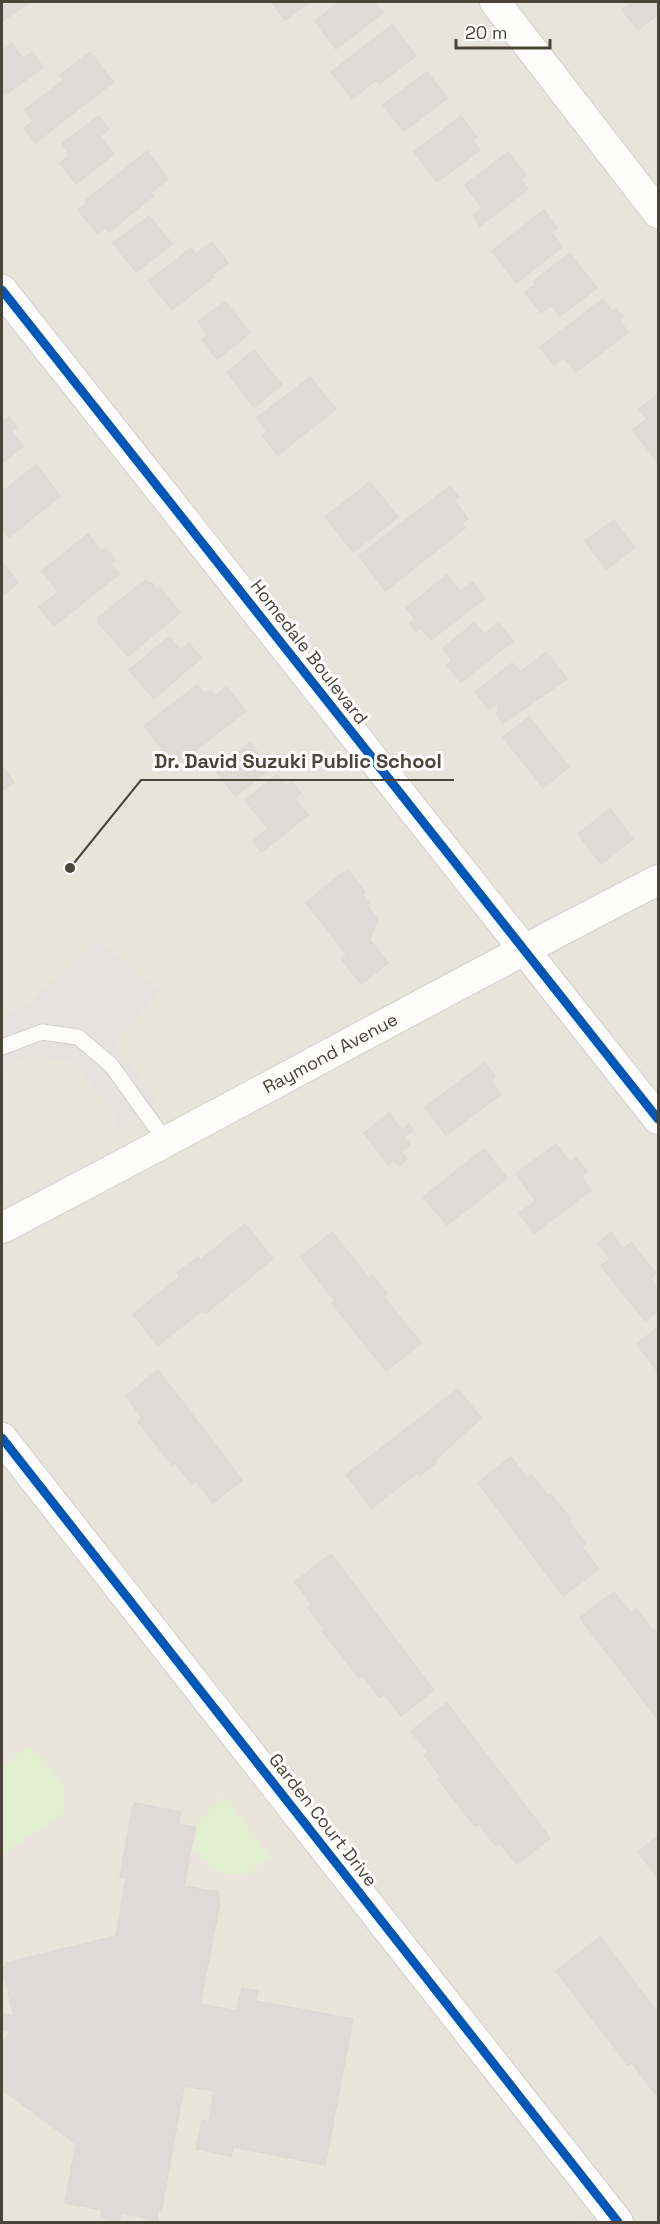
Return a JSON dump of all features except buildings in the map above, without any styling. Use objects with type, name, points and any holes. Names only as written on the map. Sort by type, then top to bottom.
[{"type":"street","points":[[495,2],[658,213]]},
{"type":"street","name":"Homedale Boulevard","points":[[2,290],[658,1119]]},
{"type":"street","name":"Raymond Avenue","points":[[2,1228],[167,1143],[523,949],[658,880]]},
{"type":"street","name":"Garden Court Drive","points":[[2,1438],[618,2223]]},
{"type":"lane","points":[[2,1047],[42,1032],[78,1037],[111,1065],[167,1143]]},
{"type":"shaded area","points":[[2,2],[658,2],[658,2222],[2,2222]]},
{"type":"shaded area","points":[[2,687],[276,1049],[2,1193]]},
{"type":"shaded area","points":[[97,940],[160,991],[114,1042],[163,1108],[114,1134],[116,1115],[74,1062],[29,1054],[2,1069],[2,1018],[29,1003]]},
{"type":"shaded area","points":[[2,1500],[583,2222],[9,2222],[2,2214]]},
{"type":"green space","points":[[27,1748],[37,1753],[64,1784],[63,1814],[2,1855],[2,1766]]},
{"type":"green space","points":[[224,1795],[271,1858],[247,1874],[219,1873],[193,1848],[199,1822]]},
{"type":"cycle path","points":[[2,290],[658,1119]]},
{"type":"cycle path","points":[[2,1438],[618,2222]]},
{"type":"place","name":"Dr. David Suzuki Public School","points":[[70,868]]}]
